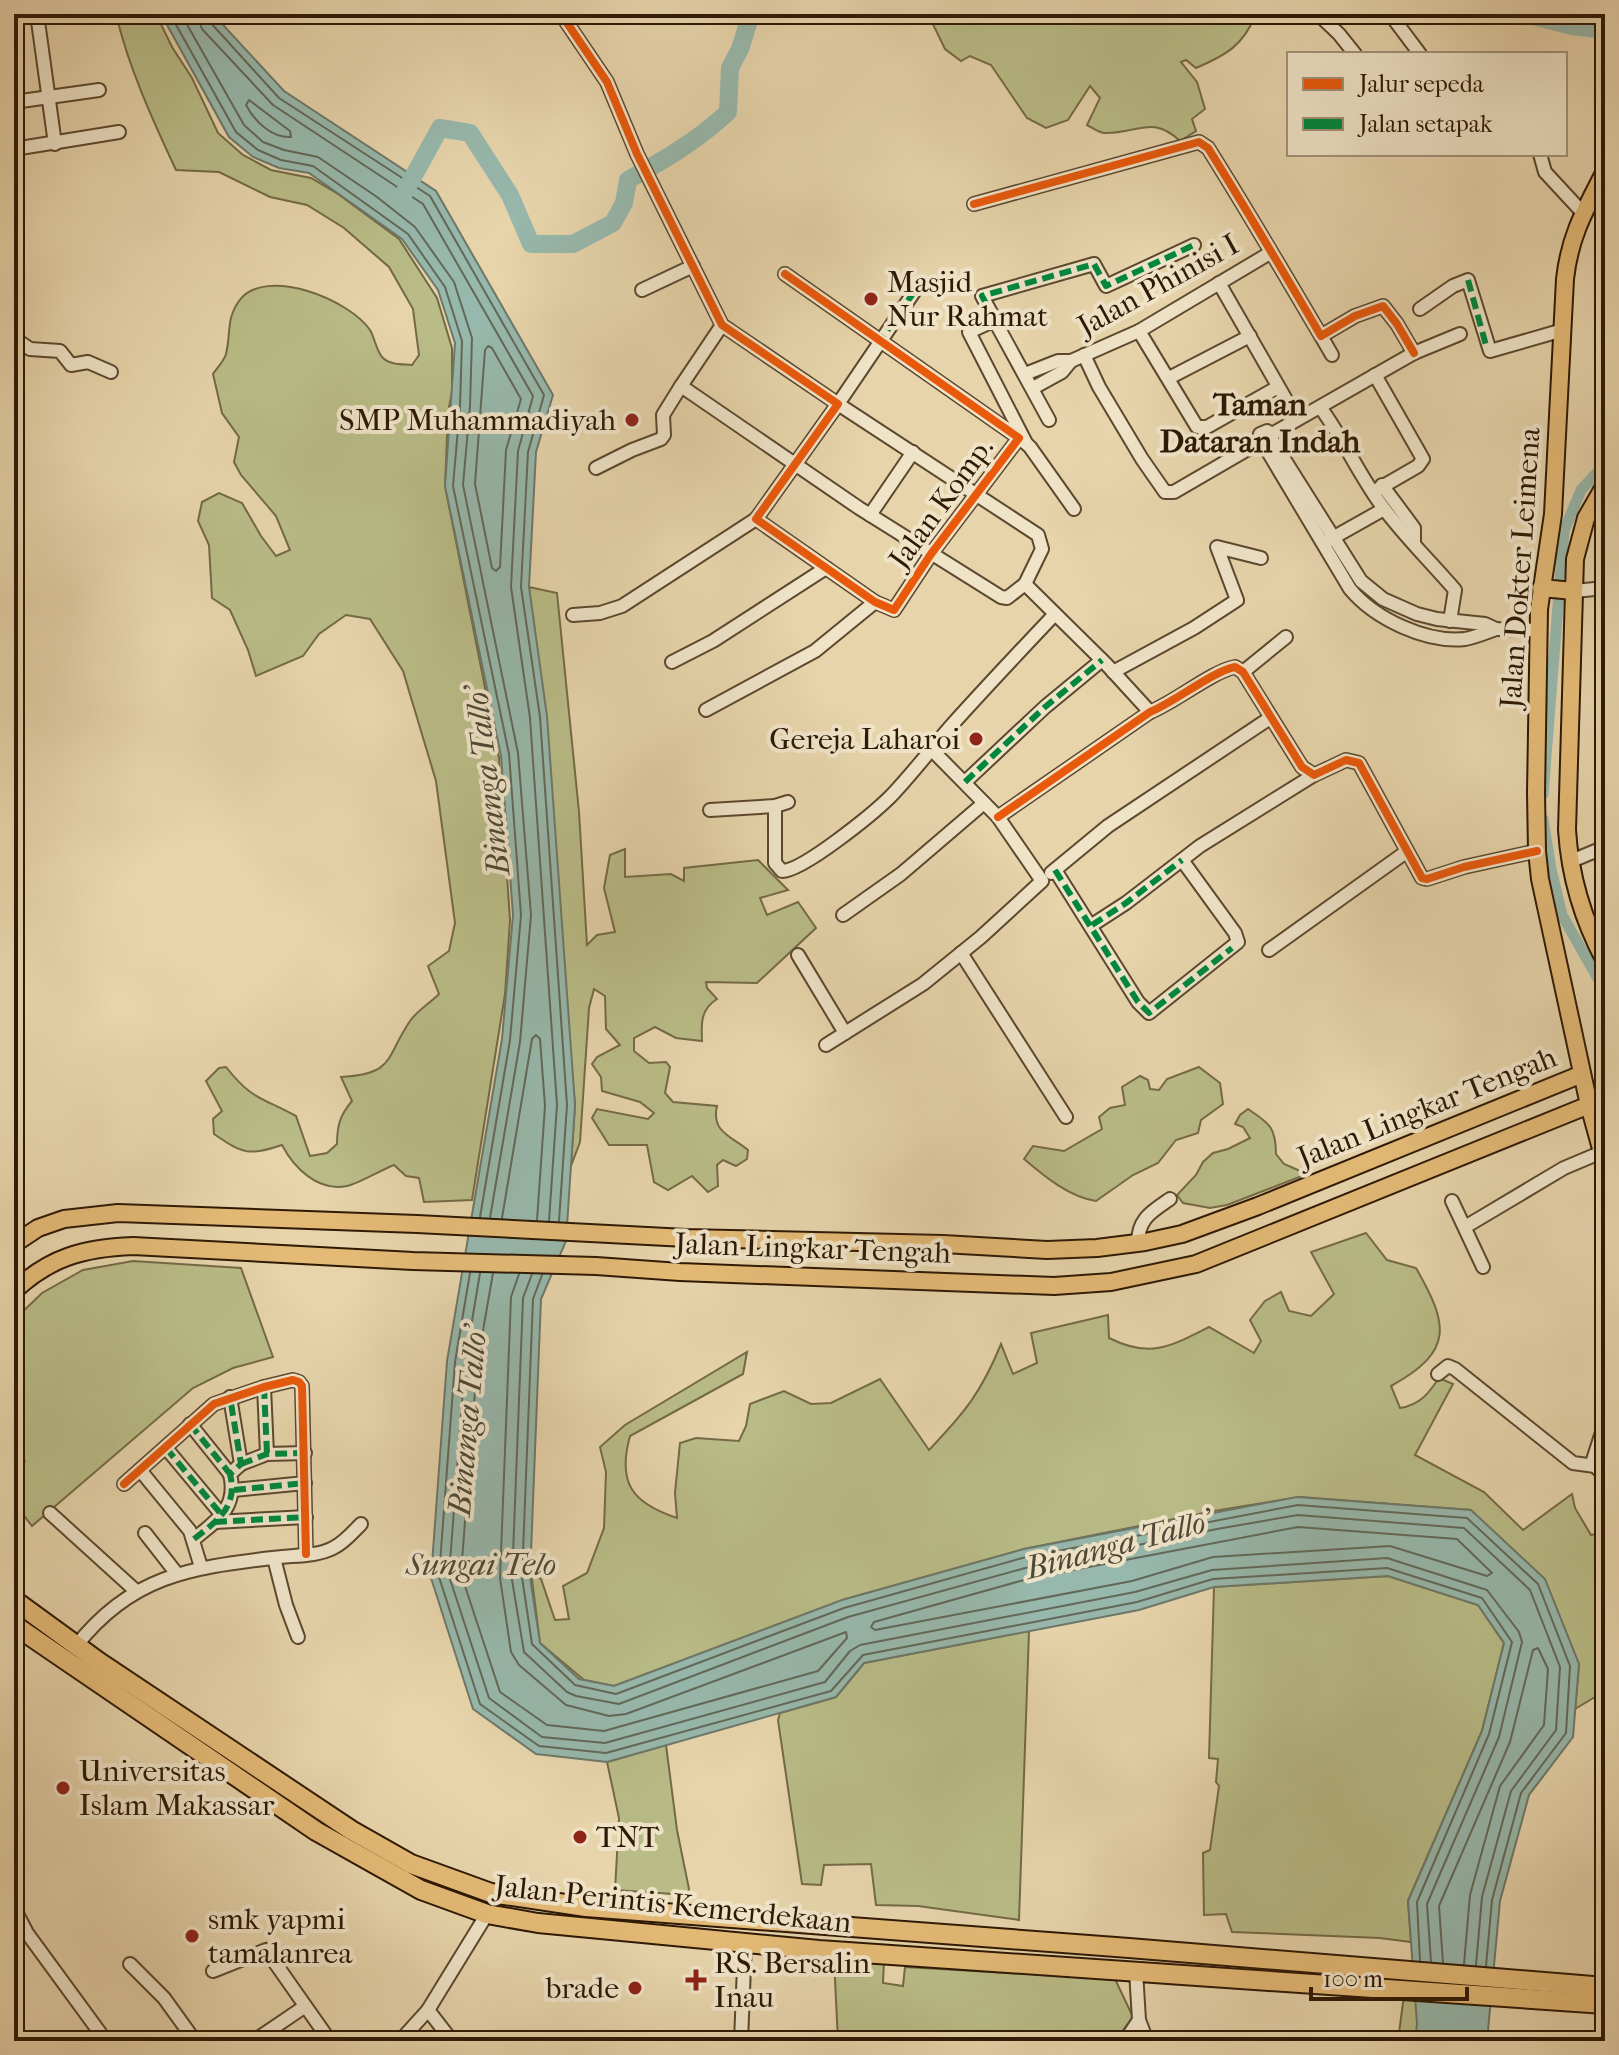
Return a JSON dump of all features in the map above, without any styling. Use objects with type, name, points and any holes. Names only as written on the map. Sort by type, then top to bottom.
[{"type":"highway","name":"Jalan Perintis Kemerdekaan","points":[[14,1600],[76,1646],[317,1808],[411,1864],[491,1893],[556,1904],[641,1912],[1605,1987]]},
{"type":"highway","name":"Jalan Perintis Kemerdekaan","points":[[14,1625],[316,1831],[421,1890],[487,1914],[538,1923],[819,1950],[1605,2004]]},
{"type":"highway","points":[[639,1933],[641,1912]]},
{"type":"main road","name":"Jalan Dokter Leimena","points":[[1604,1157],[1589,1105],[1547,916],[1537,851],[1541,588],[1553,514],[1568,249],[1605,171]]},
{"type":"main road","points":[[1605,485],[1582,530],[1575,559],[1567,830],[1569,862],[1583,914],[1605,961]]},
{"type":"main road","points":[[1541,588],[1574,591]]},
{"type":"main road","name":"Jalan Lingkar Tengah","points":[[14,1244],[38,1228],[64,1219],[118,1213],[1047,1250],[1138,1243],[1182,1234],[1258,1206],[1582,1074]]},
{"type":"main road","name":"Jalan Lingkar Tengah","points":[[14,1291],[35,1271],[58,1259],[102,1247],[133,1246],[413,1261],[1054,1286],[1111,1282],[1196,1264],[1589,1105]]},
{"type":"street","points":[[37,14],[55,144]]},
{"type":"street","name":"Jalan Komp.","points":[[561,14],[607,82],[642,163],[722,325],[976,493]]},
{"type":"street","points":[[1390,14],[1418,52]]},
{"type":"street","points":[[1319,15],[1353,52]]},
{"type":"street","points":[[14,102],[99,90]]},
{"type":"street","points":[[14,149],[119,132]]},
{"type":"street","points":[[974,204],[1199,142],[1208,148],[1237,194],[1332,355]]},
{"type":"street","points":[[1541,156],[1545,172],[1583,213]]},
{"type":"street","points":[[1074,509],[1023,441],[969,332],[995,320],[982,296],[1094,264],[1106,286],[1194,245]]},
{"type":"street","name":"Jalan Phinisi I","points":[[1025,374],[1058,361],[1071,361],[1139,331],[1270,253]]},
{"type":"street","points":[[642,290],[693,266]]},
{"type":"street","name":"Jalan Komp.","points":[[756,519],[875,602],[890,610],[895,609],[976,493],[1023,441],[785,274]]},
{"type":"street","points":[[1420,309],[1453,286],[1468,280],[1490,351],[1563,330]]},
{"type":"street","points":[[1219,283],[1297,419]]},
{"type":"street","points":[[573,615],[600,613],[622,606],[756,519],[914,292]]},
{"type":"street","points":[[1321,336],[1355,316],[1383,306],[1414,353]]},
{"type":"street","points":[[596,468],[661,439],[664,435],[663,415],[722,325]]},
{"type":"street","points":[[997,325],[1049,420]]},
{"type":"street","points":[[1139,331],[1193,423],[1200,428],[1219,421],[1278,387]]},
{"type":"street","points":[[1084,355],[1099,387],[1159,487],[1174,492],[1414,353],[1460,334]]},
{"type":"street","points":[[1169,378],[1250,336]]},
{"type":"street","points":[[14,338],[30,349],[60,351],[71,365],[88,362],[111,372]]},
{"type":"street","name":"Jalan Phinisi I","points":[[1033,388],[1062,372],[1071,361]]},
{"type":"street","points":[[1375,375],[1423,459],[1418,466],[1377,489]]},
{"type":"street","name":"Jalan Komp.","points":[[681,386],[931,554]]},
{"type":"street","points":[[1320,407],[1377,489],[1414,528],[1414,542]]},
{"type":"street","points":[[1267,440],[1328,540],[1353,593],[1382,616],[1414,631],[1465,639],[1496,629],[1540,630]]},
{"type":"street","points":[[870,515],[913,452]]},
{"type":"street","points":[[1377,489],[1384,509],[1455,590],[1450,621]]},
{"type":"street","points":[[931,554],[1004,598],[1025,584],[1042,549],[1040,537],[976,493]]},
{"type":"street","points":[[1328,540],[1384,509]]},
{"type":"street","points":[[1328,540],[1365,586],[1383,599],[1417,614],[1485,624],[1496,629]]},
{"type":"street","points":[[1113,672],[1194,628],[1237,600],[1217,547],[1261,558]]},
{"type":"street","points":[[672,662],[713,641],[826,568]]},
{"type":"street","points":[[1025,584],[1150,712]]},
{"type":"street","points":[[1353,593],[1365,586]]},
{"type":"street","points":[[1574,591],[1605,588]]},
{"type":"street","points":[[706,710],[815,651],[875,602]]},
{"type":"street","points":[[710,810],[782,804],[775,863],[782,871],[792,870],[890,797],[1055,614]]},
{"type":"street","points":[[1243,672],[1286,637]]},
{"type":"street","points":[[965,782],[1045,707],[1102,660]]},
{"type":"street","points":[[998,817],[1150,712],[1224,670],[1235,667],[1243,672],[1302,767],[1314,775]]},
{"type":"street","points":[[826,1045],[923,984],[1108,826],[1270,718]]},
{"type":"street","points":[[931,749],[998,817],[1042,881]]},
{"type":"street","points":[[1092,925],[1182,860],[1314,775],[1346,760],[1359,763],[1418,873],[1427,879],[1464,867],[1537,851]]},
{"type":"street","points":[[843,915],[901,874],[984,803]]},
{"type":"street","points":[[1569,862],[1605,847]]},
{"type":"street","points":[[1269,950],[1406,852]]},
{"type":"street","points":[[1055,870],[1138,1002],[1149,1013],[1238,942],[1235,933],[1182,860]]},
{"type":"street","points":[[961,953],[1066,1117]]},
{"type":"street","points":[[798,955],[845,1033]]},
{"type":"street","points":[[1465,1227],[1564,1168],[1604,1157]]},
{"type":"street","points":[[1138,1243],[1139,1228],[1144,1218],[1170,1199]]},
{"type":"street","points":[[1452,1201],[1483,1267]]},
{"type":"street","points":[[1438,1374],[1448,1366],[1455,1369],[1573,1463],[1595,1466]]},
{"type":"street","points":[[124,1484],[214,1404],[293,1380],[301,1384],[306,1554]]},
{"type":"street","points":[[264,1387],[267,1454]]},
{"type":"street","points":[[230,1397],[241,1464]]},
{"type":"street","points":[[190,1424],[230,1474],[234,1490],[229,1505],[194,1539]]},
{"type":"street","points":[[1604,1426],[1593,1460],[1605,1476]]},
{"type":"street","points":[[215,1455],[235,1438]]},
{"type":"street","points":[[166,1448],[218,1518]]},
{"type":"street","points":[[230,1474],[241,1464],[267,1454],[305,1453]]},
{"type":"street","points":[[140,1470],[194,1539],[201,1567]]},
{"type":"street","points":[[234,1490],[305,1483]]},
{"type":"street","points":[[50,1513],[136,1591]]},
{"type":"street","points":[[218,1518],[306,1517]]},
{"type":"street","points":[[76,1646],[92,1627],[136,1591],[201,1567],[334,1548],[361,1524]]},
{"type":"street","points":[[145,1533],[177,1574]]},
{"type":"street","points":[[274,1558],[298,1637]]},
{"type":"street","points":[[14,1908],[27,1933],[106,2041]]},
{"type":"street","points":[[400,2041],[428,2010],[487,1914]]},
{"type":"street","points":[[741,2041],[745,1942]]},
{"type":"street","points":[[213,1971],[266,1950],[330,2041]]},
{"type":"street","points":[[130,1964],[164,1998],[195,2041]]},
{"type":"street","points":[[1136,1971],[1139,2020],[1147,2041]]},
{"type":"street","points":[[254,2041],[304,2007]]},
{"type":"street","points":[[428,2010],[452,2041]]},
{"type":"street","points":[[1125,2041],[1139,2020]]},
{"type":"green space","points":[[116,14],[156,14],[218,133],[243,155],[271,170],[311,178],[399,239],[437,298],[452,348],[445,486],[499,758],[510,920],[505,994],[472,1200],[424,1202],[419,1178],[406,1176],[394,1165],[352,1185],[326,1185],[300,1170],[282,1145],[261,1151],[246,1151],[214,1134],[213,1119],[222,1111],[206,1081],[219,1068],[226,1067],[250,1092],[296,1116],[310,1156],[327,1153],[337,1144],[340,1121],[352,1101],[341,1077],[380,1068],[413,1017],[439,994],[428,966],[449,951],[455,923],[436,781],[403,671],[370,619],[346,615],[319,634],[303,656],[256,676],[230,610],[212,598],[209,545],[198,521],[202,502],[219,493],[242,503],[276,556],[290,550],[276,516],[241,475],[234,462],[239,437],[222,413],[213,374],[226,354],[230,320],[239,301],[251,291],[268,286],[287,286],[307,291],[345,308],[370,330],[381,355],[389,362],[412,365],[419,355],[413,309],[389,267],[344,228],[307,205],[270,197],[219,172],[176,170],[134,73]]},
{"type":"green space","points":[[928,14],[1256,14],[1239,42],[1225,54],[1196,68],[1186,60],[1181,62],[1197,82],[1205,109],[1192,119],[1196,131],[1180,141],[1161,128],[1144,127],[1105,133],[1087,125],[1100,98],[1090,86],[1068,120],[1046,128],[1027,118],[991,65],[970,56],[961,61],[945,49]]},
{"type":"green space","points":[[529,587],[557,593],[579,812],[587,945],[597,935],[615,932],[604,888],[610,855],[625,849],[625,877],[671,874],[684,881],[684,868],[758,860],[788,890],[760,898],[767,915],[798,902],[816,928],[757,983],[706,982],[707,988],[717,999],[703,1017],[702,1041],[676,1038],[655,1027],[634,1038],[634,1051],[649,1063],[666,1062],[670,1067],[665,1093],[673,1102],[717,1106],[720,1128],[748,1150],[747,1159],[736,1166],[723,1160],[717,1165],[718,1186],[708,1192],[692,1176],[668,1190],[654,1182],[647,1145],[609,1145],[592,1118],[597,1109],[648,1119],[654,1113],[640,1102],[602,1091],[601,1077],[592,1064],[597,1057],[620,1045],[606,1029],[605,996],[594,989],[589,1008],[580,1142],[571,1166],[575,1105]]},
{"type":"green space","points":[[1199,1067],[1220,1083],[1223,1104],[1201,1120],[1198,1133],[1176,1140],[1158,1163],[1133,1175],[1096,1201],[1048,1179],[1024,1159],[1033,1146],[1064,1151],[1102,1129],[1099,1117],[1110,1108],[1125,1105],[1122,1087],[1140,1076],[1148,1080],[1150,1089],[1159,1090],[1167,1079]]},
{"type":"green space","points":[[1248,1109],[1270,1127],[1275,1138],[1276,1154],[1284,1164],[1307,1174],[1227,1205],[1210,1208],[1183,1203],[1177,1195],[1196,1175],[1203,1162],[1213,1153],[1250,1138],[1243,1127],[1235,1124]]},
{"type":"green space","points":[[1366,1233],[1387,1260],[1416,1268],[1435,1305],[1439,1321],[1440,1335],[1426,1361],[1391,1386],[1400,1408],[1423,1398],[1439,1378],[1453,1384],[1415,1455],[1484,1492],[1523,1530],[1572,1494],[1575,1508],[1591,1535],[1605,1532],[1605,1691],[1575,1709],[1579,1664],[1470,1510],[1300,1497],[1024,1549],[846,1599],[614,1686],[584,1680],[540,1643],[531,1572],[541,1579],[555,1620],[569,1619],[563,1586],[587,1573],[604,1528],[606,1472],[600,1447],[625,1425],[747,1352],[743,1374],[630,1436],[626,1452],[627,1479],[639,1498],[649,1505],[677,1518],[675,1493],[680,1443],[696,1438],[739,1441],[746,1426],[750,1404],[784,1391],[811,1404],[831,1403],[880,1379],[929,1450],[971,1401],[1001,1344],[1013,1374],[1037,1363],[1031,1333],[1108,1315],[1109,1338],[1137,1348],[1160,1348],[1209,1327],[1254,1353],[1261,1341],[1250,1320],[1265,1301],[1281,1292],[1289,1311],[1311,1316],[1334,1294],[1311,1252]]},
{"type":"green space","points":[[133,1261],[241,1268],[273,1357],[233,1368],[193,1388],[32,1526],[14,1503],[14,1470],[25,1461],[14,1447],[14,1320],[42,1293],[83,1270]]},
{"type":"green space","points":[[1388,1576],[1478,1605],[1504,1643],[1482,1731],[1408,1901],[1411,1942],[1232,1932],[1226,1914],[1204,1915],[1203,1853],[1210,1850],[1219,1786],[1216,1782],[1218,1759],[1209,1758],[1214,1587]]},
{"type":"green space","points":[[1029,1631],[1019,1920],[918,1906],[876,1905],[871,1864],[824,1865],[821,1885],[802,1884],[778,1720],[780,1713],[836,1697],[864,1663]]},
{"type":"green space","points":[[666,1745],[677,1830],[689,1889],[687,1895],[615,1890],[619,1818],[607,1762]]},
{"type":"green space","points":[[834,1959],[884,1961],[883,1983],[903,1986],[905,1967],[1115,1979],[1133,2017],[1115,2041],[962,2041],[889,2037],[888,2041],[838,2041]]},
{"type":"green space","points":[[1404,1995],[1424,1999],[1428,2041],[1398,2041]]},
{"type":"water","name":"Sungai Telo","points":[[161,14],[213,14],[284,91],[436,191],[553,395],[536,452],[529,587],[547,716],[575,1105],[566,1241],[541,1299],[530,1577],[540,1643],[579,1679],[614,1686],[842,1600],[1024,1549],[1297,1497],[1471,1510],[1545,1579],[1579,1664],[1573,1737],[1529,1795],[1500,1901],[1487,2041],[1415,2041],[1417,2024],[1408,1901],[1482,1731],[1504,1643],[1478,1605],[1388,1576],[1214,1587],[1139,1610],[864,1663],[836,1697],[607,1762],[536,1754],[473,1709],[431,1578],[447,1361],[502,1039],[513,915],[501,756],[445,486],[455,343],[438,290],[402,239],[309,173],[279,168],[253,157],[229,137]]},
{"type":"waterway","points":[[402,197],[440,128],[470,133],[510,195],[531,244],[573,244],[613,223],[624,203],[628,180],[692,141],[728,112],[730,68],[740,49],[751,14]]},
{"type":"waterway","points":[[1525,14],[1572,26],[1605,30]]},
{"type":"waterway","points":[[1543,794],[1564,531],[1581,490],[1605,464]]},
{"type":"waterway","points":[[1543,819],[1562,915],[1605,991]]},
{"type":"marked path","points":[[995,320],[982,296],[1094,264],[1106,286],[1194,245]]},
{"type":"marked path","points":[[1468,280],[1487,349]]},
{"type":"marked path","points":[[876,338],[880,341],[914,292]]},
{"type":"marked path","points":[[965,782],[1045,707],[1102,660]]},
{"type":"marked path","points":[[1092,925],[1182,860]]},
{"type":"marked path","points":[[1055,870],[1138,1002],[1149,1013],[1232,948]]},
{"type":"marked path","points":[[264,1387],[267,1454]]},
{"type":"marked path","points":[[194,1539],[224,1512],[231,1495],[230,1474],[241,1464],[230,1397]]},
{"type":"marked path","points":[[190,1424],[230,1474]]},
{"type":"marked path","points":[[166,1448],[221,1514]]},
{"type":"marked path","points":[[241,1464],[267,1454],[305,1453]]},
{"type":"marked path","points":[[234,1490],[305,1483]]},
{"type":"marked path","points":[[215,1522],[306,1517]]},
{"type":"cycle path","points":[[561,14],[607,82],[637,154],[722,325],[838,404],[756,519],[875,602],[894,610],[931,554],[1019,438],[785,274]]},
{"type":"cycle path","points":[[974,204],[1199,142],[1208,148],[1321,336],[1355,316],[1383,306],[1414,353]]},
{"type":"cycle path","points":[[998,817],[1150,712],[1216,674],[1235,667],[1243,672],[1302,767],[1314,775],[1346,760],[1359,763],[1422,878],[1537,851]]},
{"type":"cycle path","points":[[124,1484],[214,1404],[264,1387],[293,1380],[299,1382],[302,1386],[306,1554]]},
{"type":"place","name":"Masjid Nur Rahmat","points":[[871,299]]},
{"type":"place","name":"SMP Muhammadiyah","points":[[632,420]]},
{"type":"place","name":"Gereja Laharoi","points":[[976,739]]},
{"type":"place","name":"Universitas Islam Makassar","points":[[63,1788]]},
{"type":"place","name":"TNT","points":[[580,1837]]},
{"type":"place","name":"smk yapmi tamalanrea","points":[[192,1936]]},
{"type":"place","name":"RS. Bersalin Inau","points":[[696,1980]]},
{"type":"place","name":"brade","points":[[635,1988]]},
{"type":"district","name":"Taman Dataran Indah","points":[[1260,422]]},
{"type":"water label","name":"Binanga Tallo'","points":[[487,781]]},
{"type":"water label","name":"Binanga Tallo'","points":[[467,1421]]},
{"type":"water label","name":"Binanga Tallo'","points":[[1118,1544]]}]
